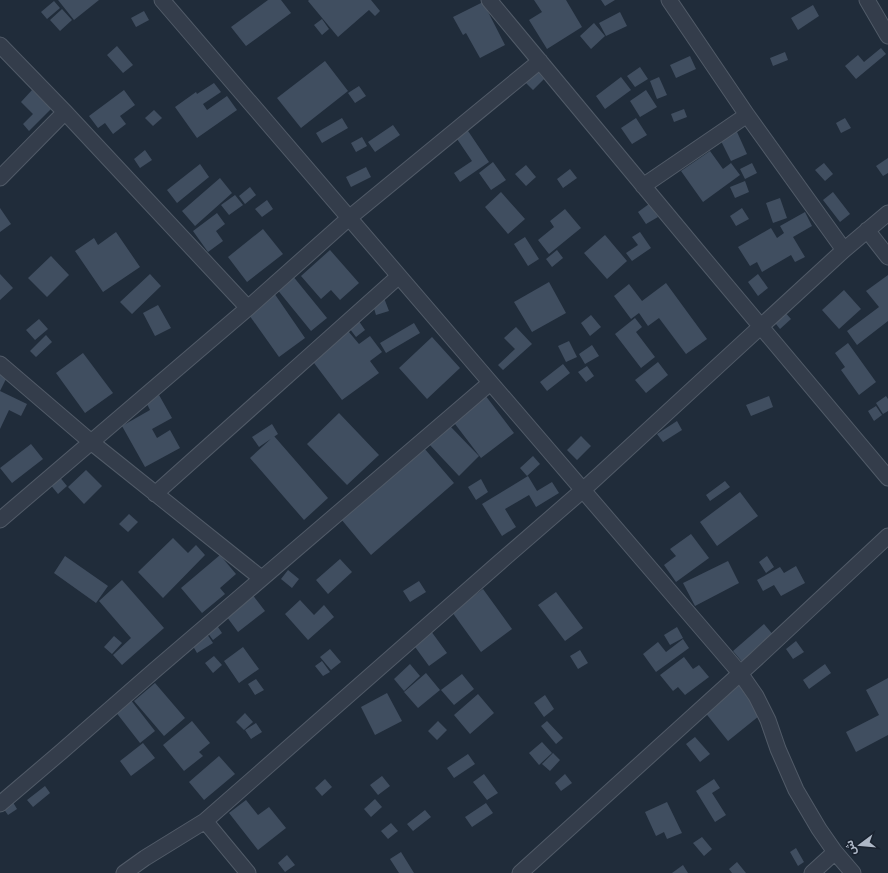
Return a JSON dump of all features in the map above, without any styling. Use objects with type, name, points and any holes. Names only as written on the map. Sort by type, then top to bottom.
[{"type":"street","points":[[162,0],[740,673],[756,696],[768,720],[778,749],[796,790],[819,829],[835,852],[853,873]]},
{"type":"street","points":[[490,0],[643,186],[888,478]]},
{"type":"street","points":[[669,0],[747,115],[844,250]]},
{"type":"street","points":[[867,0],[888,36]]},
{"type":"street","points":[[0,45],[65,112],[248,308]]},
{"type":"street","points":[[0,520],[248,308],[349,218],[540,62]]},
{"type":"street","points":[[0,178],[65,112]]},
{"type":"street","points":[[643,186],[747,115]]},
{"type":"street","points":[[124,873],[145,858],[205,821],[583,490],[844,250],[888,213]]},
{"type":"street","points":[[867,230],[888,257]]},
{"type":"street","points":[[156,494],[399,276]]},
{"type":"street","points":[[0,364],[91,442],[261,578]]},
{"type":"street","points":[[0,804],[490,382]]},
{"type":"street","points":[[520,873],[888,536]]},
{"type":"street","points":[[205,821],[248,873]]},
{"type":"street","points":[[812,873],[835,852]]},
{"type":"building","points":[[58,0],[99,0],[74,20]]},
{"type":"building","points":[[268,0],[281,0],[291,13],[246,46],[231,27]]},
{"type":"building","points":[[371,0],[380,11],[375,16],[369,10],[338,37],[308,1]]},
{"type":"building","points":[[534,0],[566,0],[582,27],[547,49],[529,20],[542,12]]},
{"type":"building","points":[[601,0],[615,0],[605,6]]},
{"type":"building","points":[[54,1],[60,8],[47,19],[41,12]]},
{"type":"building","points":[[483,2],[505,45],[480,58],[466,33],[463,35],[453,17]]},
{"type":"building","points":[[813,5],[819,16],[798,30],[791,18]]},
{"type":"building","points":[[62,9],[72,20],[60,31],[50,20]]},
{"type":"building","points":[[144,11],[149,20],[136,27],[131,18]]},
{"type":"building","points":[[620,12],[627,26],[606,36],[599,23]]},
{"type":"building","points":[[322,19],[329,29],[322,35],[314,25]]},
{"type":"building","points":[[594,23],[605,36],[591,49],[580,36]]},
{"type":"building","points":[[117,46],[133,65],[123,73],[107,55]]},
{"type":"building","points":[[881,48],[886,54],[856,79],[845,66],[858,55],[864,62]]},
{"type":"building","points":[[785,52],[788,60],[773,66],[770,58]]},
{"type":"building","points":[[690,56],[696,69],[676,78],[670,65]]},
{"type":"building","points":[[325,61],[348,91],[301,128],[277,98]]},
{"type":"building","points":[[640,67],[648,79],[635,87],[627,76]]},
{"type":"building","points":[[536,70],[544,79],[533,90],[524,81]]},
{"type":"building","points":[[621,77],[631,90],[605,109],[596,96]]},
{"type":"building","points":[[659,77],[667,95],[657,99],[650,81]]},
{"type":"building","points":[[214,83],[221,92],[203,104],[207,110],[227,96],[237,110],[197,138],[175,107],[196,92],[197,94]]},
{"type":"building","points":[[359,86],[366,96],[355,103],[348,93]]},
{"type":"building","points":[[32,90],[51,109],[29,131],[23,124],[33,114],[21,102]]},
{"type":"building","points":[[124,90],[135,105],[120,116],[126,124],[113,134],[105,123],[98,128],[89,116]]},
{"type":"building","points":[[646,90],[657,107],[640,117],[630,101]]},
{"type":"building","points":[[684,109],[687,117],[674,122],[671,114]]},
{"type":"building","points":[[154,110],[162,118],[153,126],[145,118]]},
{"type":"building","points":[[342,118],[348,128],[322,143],[316,133]]},
{"type":"building","points":[[636,118],[647,135],[632,144],[621,128]]},
{"type":"building","points":[[845,118],[851,128],[841,133],[836,123]]},
{"type":"building","points":[[733,123],[747,154],[731,161],[716,131]]},
{"type":"building","points":[[393,125],[400,135],[375,152],[368,142]]},
{"type":"building","points":[[466,128],[489,162],[460,182],[454,173],[472,161],[455,136]]},
{"type":"building","points":[[362,137],[367,146],[356,152],[351,143]]},
{"type":"building","points":[[145,150],[152,160],[140,168],[134,159]]},
{"type":"building","points":[[710,151],[723,169],[731,163],[740,175],[703,202],[681,171]]},
{"type":"building","points":[[888,158],[888,173],[883,176],[876,166]]},
{"type":"building","points":[[493,162],[506,180],[491,190],[479,173]]},
{"type":"building","points":[[752,163],[757,173],[745,179],[740,169]]},
{"type":"building","points":[[824,163],[833,174],[825,181],[815,170]]},
{"type":"building","points":[[200,164],[209,177],[177,203],[167,190]]},
{"type":"building","points":[[526,165],[536,177],[526,186],[515,174]]},
{"type":"building","points":[[366,167],[371,177],[351,187],[346,177]]},
{"type":"building","points":[[570,169],[577,178],[563,188],[557,179]]},
{"type":"building","points":[[220,178],[232,193],[195,226],[182,211]]},
{"type":"building","points":[[745,181],[749,192],[735,198],[730,187]]},
{"type":"building","points":[[250,187],[256,195],[245,204],[239,196]]},
{"type":"building","points":[[501,192],[525,219],[508,234],[485,207]]},
{"type":"building","points":[[833,192],[850,214],[840,222],[823,200]]},
{"type":"building","points":[[235,195],[243,205],[229,215],[221,205]]},
{"type":"building","points":[[780,198],[787,218],[773,223],[766,203]]},
{"type":"building","points":[[267,200],[273,209],[262,217],[255,209]]},
{"type":"building","points":[[649,204],[658,217],[646,224],[638,212]]},
{"type":"building","points":[[0,208],[11,224],[0,232]]},
{"type":"building","points":[[742,208],[749,219],[736,226],[730,216]]},
{"type":"building","points":[[565,209],[581,228],[549,254],[538,240],[554,227],[550,221]]},
{"type":"building","points":[[805,212],[812,226],[793,237],[805,257],[795,262],[791,255],[762,272],[757,262],[750,266],[738,247],[771,228],[777,238],[784,233],[780,226]]},
{"type":"building","points":[[217,213],[225,224],[216,231],[223,241],[208,252],[193,231]]},
{"type":"building","points":[[263,229],[283,254],[247,282],[228,257]]},
{"type":"building","points":[[116,232],[140,267],[103,292],[75,251],[94,238],[98,245]]},
{"type":"building","points":[[640,232],[651,248],[632,261],[626,253],[638,245],[632,237]]},
{"type":"building","points":[[605,235],[627,261],[607,279],[584,253]]},
{"type":"building","points":[[525,237],[539,259],[528,266],[514,244]]},
{"type":"building","points":[[330,250],[359,283],[340,300],[331,290],[321,299],[301,276]]},
{"type":"building","points":[[557,250],[563,258],[552,267],[546,259]]},
{"type":"building","points":[[51,256],[69,275],[47,297],[28,278]]},
{"type":"building","points":[[0,274],[13,288],[0,300]]},
{"type":"building","points":[[150,274],[161,286],[132,314],[120,302]]},
{"type":"building","points":[[758,274],[768,288],[758,296],[748,282]]},
{"type":"building","points":[[292,275],[327,318],[311,331],[276,288]]},
{"type":"building","points":[[888,275],[888,321],[857,345],[847,331],[879,307],[866,291]]},
{"type":"building","points":[[549,282],[566,313],[532,332],[514,302]]},
{"type":"building","points":[[666,283],[707,339],[686,354],[659,318],[648,326],[639,313],[631,319],[614,296],[629,284],[642,301]]},
{"type":"building","points":[[844,290],[861,309],[839,329],[822,310]]},
{"type":"building","points":[[274,293],[305,338],[279,357],[247,312]]},
{"type":"building","points":[[384,298],[389,311],[376,315],[372,302]]},
{"type":"building","points":[[158,305],[171,328],[155,336],[143,313]]},
{"type":"building","points":[[783,310],[791,319],[780,329],[772,319]]},
{"type":"building","points":[[591,315],[601,327],[590,336],[581,323]]},
{"type":"building","points":[[356,317],[365,330],[356,337],[346,324]]},
{"type":"building","points":[[635,318],[642,327],[636,332],[655,357],[641,368],[615,334]]},
{"type":"building","points":[[39,319],[48,329],[35,340],[26,330]]},
{"type":"building","points":[[414,323],[420,333],[386,353],[380,343]]},
{"type":"building","points":[[516,327],[532,344],[503,370],[498,365],[515,349],[504,338]]},
{"type":"building","points":[[348,331],[359,344],[370,336],[382,352],[370,361],[379,373],[342,400],[311,359]]},
{"type":"building","points":[[46,335],[52,342],[36,357],[30,351]]},
{"type":"building","points":[[432,337],[460,368],[427,399],[399,368]]},
{"type":"building","points":[[569,341],[577,357],[566,362],[558,346]]},
{"type":"building","points":[[848,343],[876,382],[859,395],[841,370],[845,367],[835,353]]},
{"type":"building","points":[[592,345],[599,356],[585,364],[579,354]]},
{"type":"building","points":[[83,353],[113,393],[85,413],[56,373]]},
{"type":"building","points":[[658,362],[668,375],[646,393],[635,380]]},
{"type":"building","points":[[563,364],[570,373],[547,391],[540,382]]},
{"type":"building","points":[[587,366],[594,376],[586,382],[578,372]]},
{"type":"building","points":[[0,367],[10,371],[0,391]]},
{"type":"building","points":[[0,391],[27,404],[21,416],[9,410],[0,429]]},
{"type":"building","points":[[159,395],[172,418],[152,429],[157,438],[170,430],[180,448],[145,467],[122,426],[150,410],[146,402]]},
{"type":"building","points":[[485,395],[514,433],[481,458],[452,420]]},
{"type":"building","points":[[769,396],[773,407],[751,416],[746,405]]},
{"type":"building","points":[[886,396],[888,399],[888,411],[883,414],[876,403]]},
{"type":"building","points":[[876,406],[882,415],[874,421],[868,411]]},
{"type":"building","points":[[339,413],[379,455],[347,485],[307,444]]},
{"type":"building","points":[[677,421],[682,430],[663,442],[657,434]]},
{"type":"building","points":[[272,424],[278,434],[259,447],[252,437]]},
{"type":"building","points":[[448,424],[479,456],[459,476],[428,443]]},
{"type":"building","points":[[274,436],[328,498],[304,520],[250,458]]},
{"type":"building","points":[[581,436],[591,446],[577,460],[567,450]]},
{"type":"building","points":[[31,444],[43,459],[12,483],[0,468]]},
{"type":"building","points":[[424,448],[454,483],[371,555],[341,519]]},
{"type":"building","points":[[533,456],[540,464],[527,476],[520,468]]},
{"type":"building","points":[[86,470],[102,486],[84,504],[68,487]]},
{"type":"building","points":[[58,475],[67,486],[58,494],[49,483]]},
{"type":"building","points":[[528,476],[537,491],[552,482],[559,493],[536,507],[529,495],[505,509],[516,527],[502,536],[482,504]]},
{"type":"building","points":[[481,479],[488,492],[476,500],[468,487]]},
{"type":"building","points":[[725,481],[730,487],[710,501],[706,495]]},
{"type":"building","points":[[740,492],[758,516],[717,546],[700,522]]},
{"type":"building","points":[[129,514],[138,522],[128,532],[119,524]]},
{"type":"building","points":[[691,534],[709,558],[676,582],[664,565],[676,556],[670,549]]},
{"type":"building","points":[[173,538],[188,553],[196,545],[205,555],[163,598],[138,572]]},
{"type":"building","points":[[220,555],[236,574],[220,588],[225,594],[202,613],[181,588]]},
{"type":"building","points":[[65,556],[108,586],[96,603],[54,573]]},
{"type":"building","points":[[767,556],[774,567],[766,573],[759,562]]},
{"type":"building","points":[[340,559],[352,572],[328,594],[316,580]]},
{"type":"building","points":[[728,561],[739,583],[695,606],[683,583]]},
{"type":"building","points":[[796,566],[805,583],[781,596],[774,585],[763,591],[757,580],[780,567],[784,573]]},
{"type":"building","points":[[288,570],[299,579],[292,588],[281,579]]},
{"type":"building","points":[[122,580],[164,628],[122,665],[113,655],[131,638],[99,601]]},
{"type":"building","points":[[419,581],[426,592],[410,602],[403,591]]},
{"type":"building","points":[[248,589],[265,611],[238,632],[221,609]]},
{"type":"building","points":[[483,589],[512,629],[481,652],[452,612]]},
{"type":"building","points":[[556,592],[583,628],[565,641],[538,605]]},
{"type":"building","points":[[300,600],[314,615],[324,605],[334,617],[308,640],[285,614]]},
{"type":"building","points":[[214,621],[222,633],[213,640],[204,628]]},
{"type":"building","points":[[764,624],[780,643],[749,670],[733,651]]},
{"type":"building","points":[[428,627],[447,653],[429,666],[410,640]]},
{"type":"building","points":[[677,627],[683,638],[670,645],[664,635]]},
{"type":"building","points":[[205,631],[213,643],[197,653],[190,641]]},
{"type":"building","points":[[114,636],[122,643],[112,654],[104,647]]},
{"type":"building","points":[[683,639],[689,648],[656,672],[643,654],[658,642],[666,652]]},
{"type":"building","points":[[796,641],[804,652],[793,659],[786,649]]},
{"type":"building","points":[[243,647],[259,669],[239,683],[224,661]]},
{"type":"building","points":[[330,649],[341,662],[331,670],[320,657]]},
{"type":"building","points":[[580,650],[588,663],[578,669],[570,656]]},
{"type":"building","points":[[214,656],[222,665],[213,673],[205,663]]},
{"type":"building","points":[[684,657],[693,669],[699,665],[709,677],[685,695],[678,687],[673,691],[660,675]]},
{"type":"building","points":[[322,661],[330,672],[323,676],[315,666]]},
{"type":"building","points":[[410,664],[420,676],[404,691],[394,679]]},
{"type":"building","points":[[825,664],[831,673],[809,689],[803,680]]},
{"type":"building","points":[[426,673],[440,690],[418,708],[404,692]]},
{"type":"building","points":[[462,674],[474,689],[454,705],[441,690]]},
{"type":"building","points":[[888,678],[888,735],[856,752],[846,732],[879,715],[866,690]]},
{"type":"building","points":[[256,679],[264,690],[255,695],[248,684]]},
{"type":"building","points":[[741,682],[764,712],[728,741],[704,711]]},
{"type":"building","points":[[155,683],[185,718],[164,736],[134,701]]},
{"type":"building","points":[[387,693],[402,721],[375,735],[361,707]]},
{"type":"building","points":[[478,694],[494,713],[470,734],[454,715]]},
{"type":"building","points":[[545,695],[554,709],[544,717],[534,703]]},
{"type":"building","points":[[130,699],[155,731],[140,743],[115,711]]},
{"type":"building","points":[[245,713],[253,722],[244,730],[236,722]]},
{"type":"building","points":[[192,721],[210,743],[199,752],[203,756],[184,771],[163,745]]},
{"type":"building","points":[[438,721],[447,730],[437,740],[428,731]]},
{"type":"building","points":[[547,721],[563,738],[556,744],[541,726]]},
{"type":"building","points":[[256,723],[262,732],[251,739],[245,730]]},
{"type":"building","points":[[695,737],[710,754],[700,762],[686,744]]},
{"type":"building","points":[[542,742],[552,753],[539,765],[529,753]]},
{"type":"building","points":[[143,743],[155,758],[131,776],[120,761]]},
{"type":"building","points":[[553,753],[560,760],[550,771],[542,764]]},
{"type":"building","points":[[468,754],[475,764],[454,778],[447,768]]},
{"type":"building","points":[[219,756],[235,774],[204,800],[189,782]]},
{"type":"building","points":[[484,774],[498,793],[487,800],[473,782]]},
{"type":"building","points":[[565,774],[572,783],[561,791],[555,783]]},
{"type":"building","points":[[382,776],[390,786],[378,795],[370,785]]},
{"type":"building","points":[[325,779],[332,787],[322,796],[315,788]]},
{"type":"building","points":[[714,779],[720,788],[712,793],[726,815],[715,822],[696,791]]},
{"type":"building","points":[[45,786],[50,793],[33,807],[27,800]]},
{"type":"building","points":[[11,799],[17,809],[8,815],[1,805]]},
{"type":"building","points":[[375,799],[382,807],[371,817],[364,809]]},
{"type":"building","points":[[246,800],[258,815],[269,807],[286,828],[258,850],[229,813]]},
{"type":"building","points":[[667,802],[682,833],[667,839],[664,832],[656,836],[645,812]]},
{"type":"building","points":[[486,803],[493,813],[472,827],[465,817]]},
{"type":"building","points":[[425,810],[431,817],[413,831],[407,824]]},
{"type":"building","points":[[391,823],[398,831],[388,839],[381,831]]},
{"type":"building","points":[[702,837],[712,849],[704,856],[693,843]]},
{"type":"building","points":[[796,848],[804,862],[798,866],[790,852]]},
{"type":"building","points":[[401,852],[414,873],[399,873],[390,859]]},
{"type":"building","points":[[287,855],[295,865],[285,872],[278,863]]},
{"type":"building","points":[[737,862],[746,873],[732,873],[729,869]]},
{"type":"building","points":[[683,865],[688,873],[672,873]]}]
